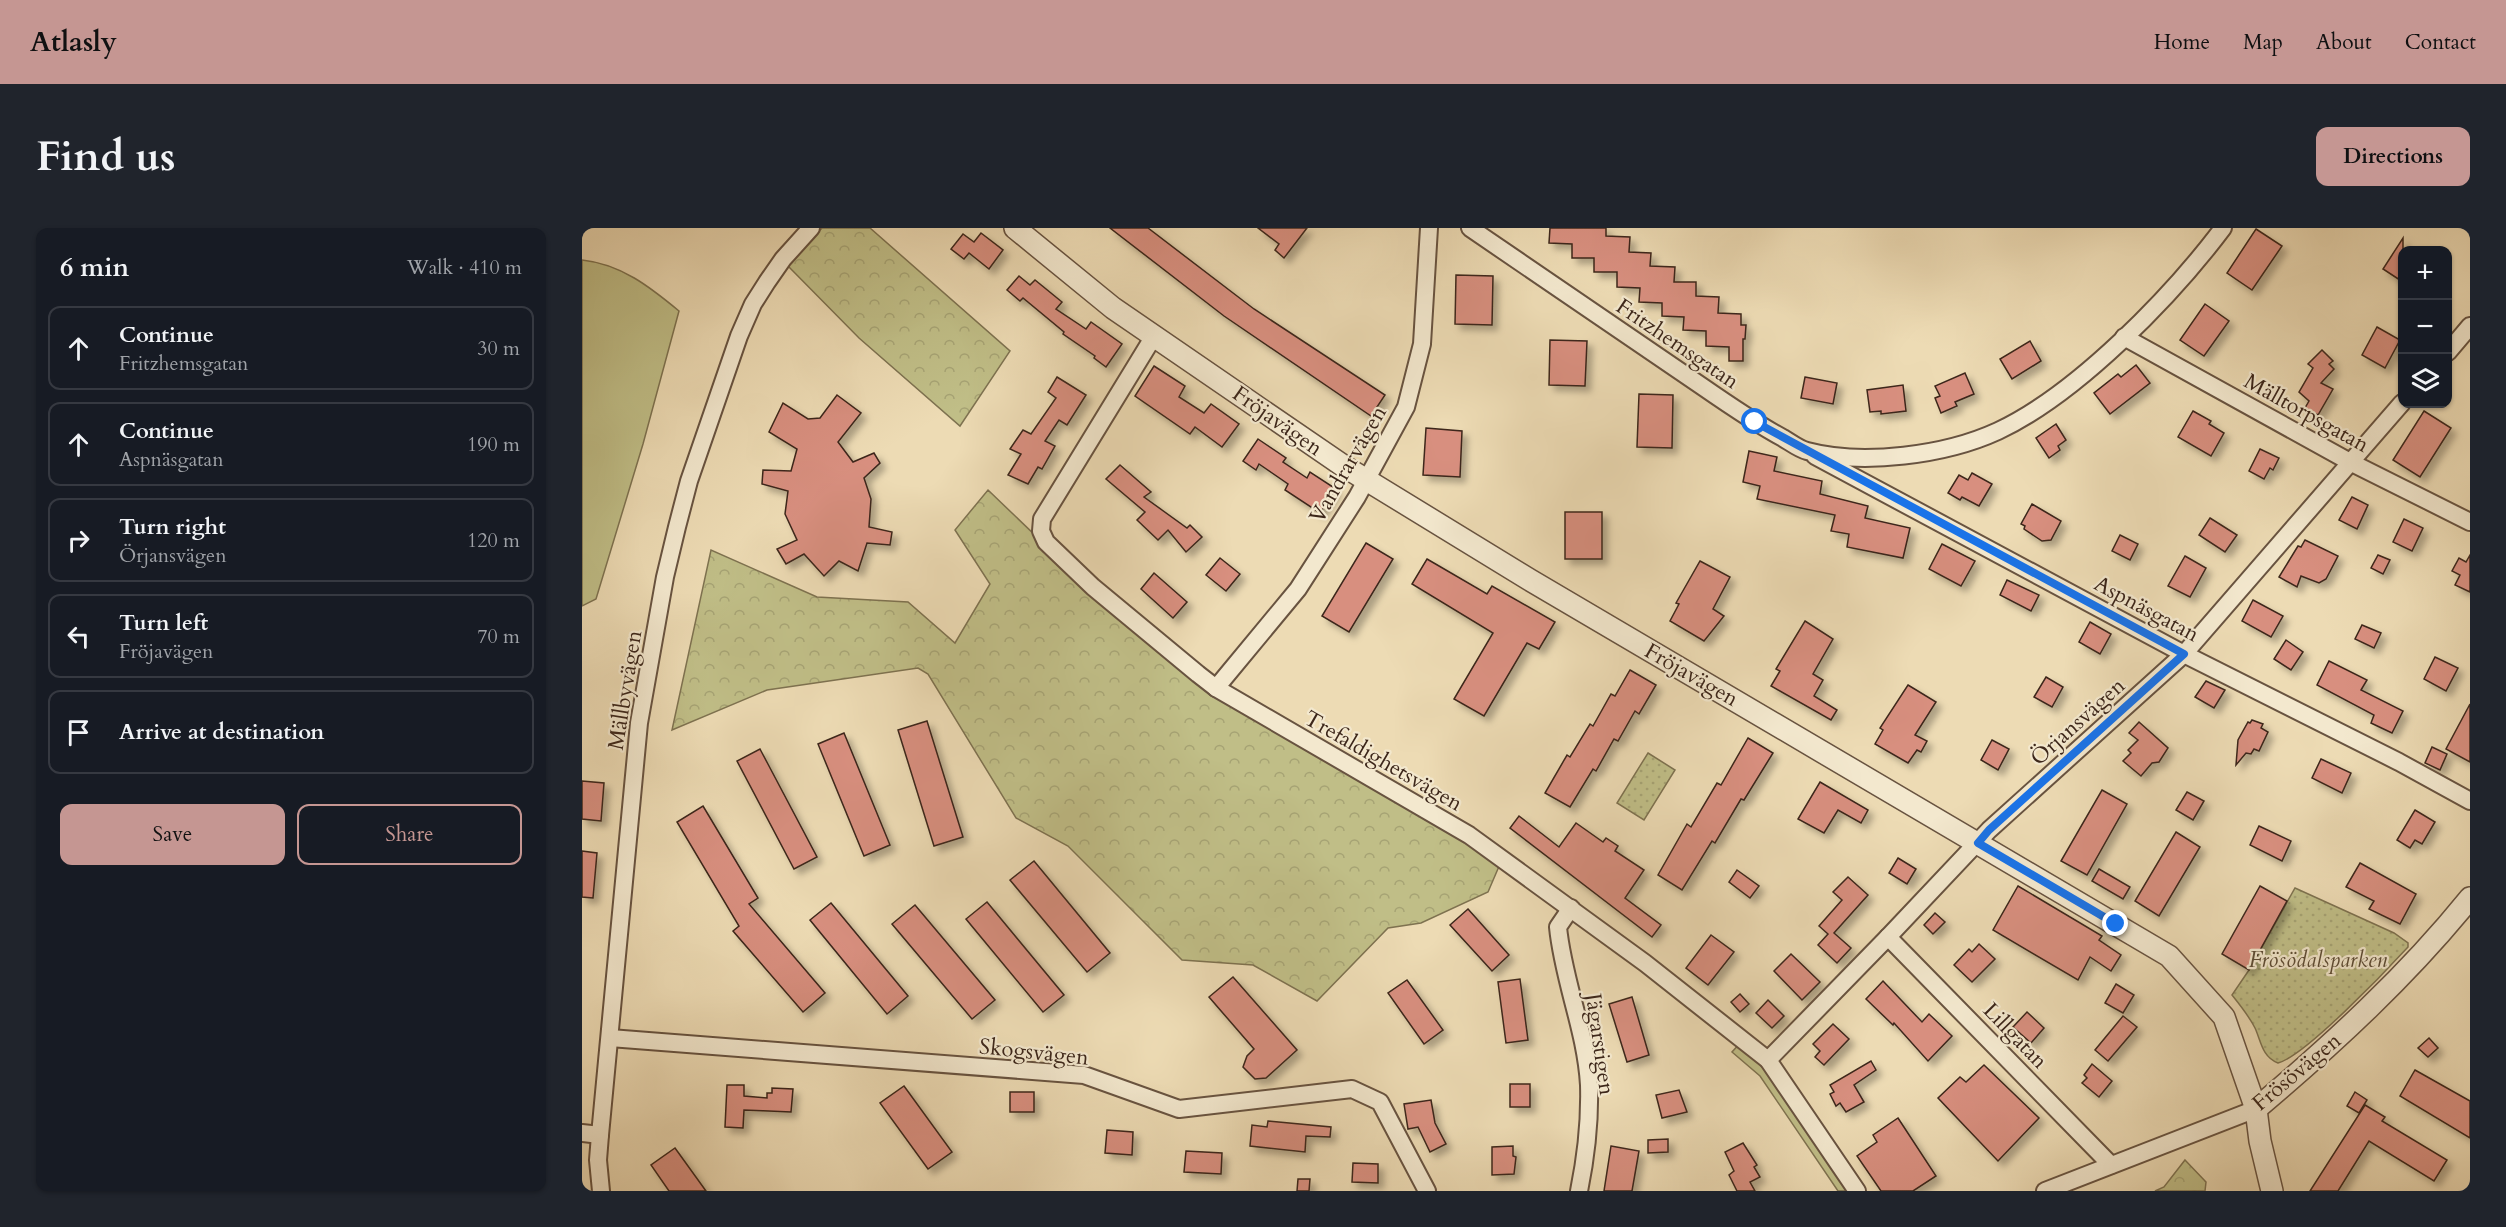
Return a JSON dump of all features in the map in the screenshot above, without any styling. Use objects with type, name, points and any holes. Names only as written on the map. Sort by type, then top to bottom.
[{"type":"street","name":"Mällbyvägen","points":[[601,1191],[598,1160],[639,723],[665,578],[689,481],[739,336],[753,304],[767,282],[783,259],[811,228]]},
{"type":"street","name":"Fröjavägen","points":[[1015,228],[1098,296],[1367,480],[1521,575],[2169,956],[2224,1017],[2256,1109],[2270,1189]]},
{"type":"street","name":"Vandrarvägen","points":[[1216,688],[1298,589],[1367,480],[1406,407],[1422,344],[1429,228]]},
{"type":"street","name":"Fritzhemsgatan","points":[[1470,228],[1755,422],[1806,451],[1869,459],[1937,451],[1998,431],[2049,400],[2090,368],[2173,288],[2204,254],[2223,228]]},
{"type":"street","points":[[2452,347],[2470,326]]},
{"type":"street","name":"Trefaldighetsvägen","points":[[1154,336],[1042,519],[1041,531],[1046,542],[1093,586],[1216,688],[1469,835],[1646,963],[1768,1060],[1857,1191]]},
{"type":"street","name":"Mälltorpsgatan","points":[[2124,336],[2350,462],[2470,522]]},
{"type":"street","name":"Örjansvägen","points":[[1768,1060],[1888,938],[1989,830],[2184,654],[2399,408]]},
{"type":"street","name":"Aspnäsgatan","points":[[1806,451],[2184,654],[2399,762],[2470,801]]},
{"type":"street","name":"Frösövägen","points":[[2045,1191],[2256,1109],[2339,1036],[2377,999],[2423,952],[2470,898]]},
{"type":"street","name":"Jägarstigen","points":[[1572,908],[1558,927],[1560,950],[1576,1010],[1589,1085],[1585,1160],[1579,1191]]},
{"type":"street","name":"Lillgatan","points":[[1888,938],[2111,1165]]},
{"type":"street","name":"Skogsvägen","points":[[610,1038],[1084,1075],[1179,1109],[1352,1089],[1380,1102],[1427,1191]]},
{"type":"street","points":[[582,1133],[600,1136]]},
{"type":"green space","points":[[822,228],[870,228],[1010,351],[960,426],[859,338],[788,266]]},
{"type":"green space","points":[[582,260],[610,266],[634,278],[679,311],[643,444],[596,599],[582,606]]},
{"type":"green space","points":[[988,490],[1088,586],[1196,679],[1439,822],[1500,864],[1488,892],[1421,923],[1388,928],[1317,1001],[1253,965],[1182,960],[1068,846],[1016,818],[928,674],[918,668],[767,690],[672,730],[711,550],[817,597],[908,602],[955,643],[990,584],[955,530]]},
{"type":"green space","points":[[1648,753],[1675,770],[1644,820],[1617,803]]},
{"type":"green space","name":"Frösödalsparken","points":[[2295,888],[2394,933],[2408,943],[2408,947],[2325,1030],[2290,1057],[2278,1063],[2265,1053],[2253,1024],[2232,995],[2249,970]]},
{"type":"green space","points":[[1742,1041],[1768,1060],[1857,1191],[1838,1191],[1760,1076],[1732,1052]]},
{"type":"green space","points":[[2185,1160],[2206,1182],[2205,1191],[2155,1191],[2164,1187]]},
{"type":"building","points":[[1110,228],[1148,228],[1254,309],[1385,395],[1371,416],[1224,316]]},
{"type":"building","points":[[1258,228],[1307,228],[1284,258],[1275,250],[1279,244]]},
{"type":"building","points":[[1550,228],[1606,228],[1606,236],[1630,237],[1629,252],[1651,253],[1650,266],[1675,267],[1674,282],[1696,282],[1696,296],[1719,297],[1718,313],[1741,314],[1741,325],[1746,325],[1745,339],[1743,339],[1743,361],[1729,361],[1729,347],[1706,346],[1706,331],[1683,330],[1684,317],[1662,316],[1662,303],[1639,302],[1640,288],[1617,287],[1617,272],[1594,272],[1594,258],[1572,258],[1572,244],[1549,243]]},
{"type":"building","points":[[2256,229],[2282,246],[2252,290],[2227,273]]},
{"type":"building","points":[[981,233],[1003,250],[989,269],[969,253],[964,259],[951,249],[963,234],[974,242]]},
{"type":"building","points":[[2403,238],[2403,246],[2398,246],[2398,279],[2383,269]]},
{"type":"building","points":[[1456,275],[1493,276],[1492,325],[1455,324]]},
{"type":"building","points":[[1019,276],[1030,285],[1035,280],[1062,302],[1056,309],[1086,329],[1091,322],[1122,344],[1106,367],[1094,358],[1095,356],[1063,334],[1064,332],[1023,298],[1020,301],[1007,290]]},
{"type":"building","points":[[2205,304],[2229,321],[2204,356],[2180,340]]},
{"type":"building","points":[[2377,327],[2398,339],[2398,344],[2385,368],[2362,355]]},
{"type":"building","points":[[1550,340],[1587,341],[1585,386],[1549,385]]},
{"type":"building","points":[[2030,341],[2041,361],[2012,379],[2000,359]]},
{"type":"building","points":[[2322,350],[2333,361],[2329,364],[2334,369],[2321,383],[2333,389],[2318,415],[2305,408],[2309,401],[2299,392],[2313,368],[2308,364]]},
{"type":"building","points":[[2136,365],[2150,383],[2110,414],[2094,393],[2118,374],[2121,377]]},
{"type":"building","points":[[1154,366],[1185,386],[1179,397],[1204,413],[1211,404],[1239,424],[1222,447],[1195,427],[1190,434],[1135,396]]},
{"type":"building","points":[[1965,373],[1974,394],[1955,402],[1957,406],[1941,413],[1935,398],[1940,396],[1935,386]]},
{"type":"building","points":[[1057,377],[1086,395],[1067,425],[1059,420],[1045,441],[1055,446],[1042,469],[1038,467],[1028,484],[1008,475],[1021,454],[1010,449],[1023,430],[1031,434],[1056,398],[1048,392]]},
{"type":"building","points":[[1805,377],[1837,383],[1833,404],[1801,398]]},
{"type":"building","points":[[1903,385],[1906,411],[1881,414],[1881,411],[1870,412],[1867,390]]},
{"type":"building","points":[[1639,394],[1673,395],[1672,448],[1637,447]]},
{"type":"building","points":[[837,395],[861,413],[838,442],[853,462],[874,453],[880,463],[864,478],[871,499],[869,527],[892,532],[890,545],[867,543],[858,571],[839,561],[824,576],[804,554],[786,564],[777,549],[797,540],[785,514],[788,491],[762,484],[763,470],[791,471],[797,449],[769,432],[783,403],[808,419],[820,418]]},
{"type":"building","points":[[2193,411],[2211,421],[2209,424],[2224,433],[2211,456],[2178,437]]},
{"type":"building","points":[[2424,411],[2451,428],[2420,477],[2393,460]]},
{"type":"building","points":[[2056,424],[2066,440],[2058,446],[2060,450],[2049,458],[2036,438]]},
{"type":"building","points":[[1426,428],[1462,431],[1460,477],[1423,475]]},
{"type":"building","points":[[1258,439],[1286,458],[1283,462],[1307,478],[1310,472],[1336,489],[1320,513],[1285,490],[1288,484],[1259,464],[1256,470],[1243,461]]},
{"type":"building","points":[[2260,449],[2279,458],[2273,470],[2270,468],[2264,479],[2249,471]]},
{"type":"building","points":[[1749,451],[1777,457],[1774,471],[1822,481],[1820,494],[1868,506],[1865,518],[1910,528],[1903,558],[1847,547],[1849,534],[1831,531],[1835,515],[1757,499],[1760,486],[1743,482]]},
{"type":"building","points":[[1120,465],[1151,492],[1144,497],[1187,528],[1190,525],[1202,537],[1186,552],[1168,530],[1158,540],[1137,520],[1145,512],[1106,479]]},
{"type":"building","points":[[1972,473],[1992,484],[1979,506],[1962,497],[1960,500],[1948,493],[1959,475],[1968,480]]},
{"type":"building","points":[[2352,497],[2368,505],[2357,529],[2339,520]]},
{"type":"building","points":[[2032,504],[2061,521],[2051,540],[2042,541],[2024,529],[2025,526],[2021,524]]},
{"type":"building","points":[[1565,512],[1602,512],[1602,559],[1565,559]]},
{"type":"building","points":[[2210,518],[2237,535],[2225,552],[2199,535]]},
{"type":"building","points":[[2404,519],[2423,528],[2412,551],[2393,542]]},
{"type":"building","points":[[2120,535],[2138,544],[2130,560],[2112,551]]},
{"type":"building","points":[[2305,540],[2338,556],[2326,579],[2319,583],[2301,576],[2297,587],[2279,577],[2298,546],[2301,547]]},
{"type":"building","points":[[1366,543],[1393,559],[1349,632],[1322,616]]},
{"type":"building","points":[[1942,544],[1975,561],[1961,586],[1929,569]]},
{"type":"building","points":[[2378,555],[2390,560],[2383,574],[2371,568]]},
{"type":"building","points":[[2470,555],[2470,592],[2455,585],[2460,575],[2452,571],[2459,558],[2466,562]]},
{"type":"building","points":[[2185,556],[2206,568],[2190,597],[2168,586]]},
{"type":"building","points":[[1220,558],[1240,574],[1226,591],[1206,575]]},
{"type":"building","points":[[1427,559],[1487,594],[1492,586],[1555,622],[1539,649],[1527,643],[1484,716],[1454,699],[1493,633],[1412,584]]},
{"type":"building","points":[[1700,561],[1730,577],[1713,609],[1724,616],[1704,641],[1670,621],[1679,604],[1676,603]]},
{"type":"building","points":[[1154,573],[1187,602],[1173,618],[1141,589]]},
{"type":"building","points":[[2007,580],[2039,595],[2031,611],[2000,595]]},
{"type":"building","points":[[2253,600],[2283,616],[2271,637],[2242,621]]},
{"type":"building","points":[[1805,621],[1833,639],[1813,674],[1823,680],[1814,696],[1837,710],[1831,720],[1771,686],[1780,671],[1776,669]]},
{"type":"building","points":[[2090,622],[2111,634],[2100,654],[2079,642]]},
{"type":"building","points":[[2362,625],[2381,633],[2374,648],[2355,639]]},
{"type":"building","points":[[2286,640],[2303,652],[2291,670],[2274,659]]},
{"type":"building","points":[[2435,657],[2458,668],[2446,691],[2424,679]]},
{"type":"building","points":[[2329,661],[2367,680],[2361,690],[2403,711],[2392,733],[2371,723],[2374,715],[2317,685]]},
{"type":"building","points":[[1630,670],[1656,685],[1639,714],[1635,711],[1618,741],[1614,739],[1596,771],[1593,769],[1570,807],[1545,793],[1567,755],[1570,757],[1590,724],[1593,726],[1611,694],[1615,696]]},
{"type":"building","points":[[2046,677],[2063,687],[2052,707],[2034,697]]},
{"type":"building","points":[[2206,681],[2225,690],[2214,708],[2195,697]]},
{"type":"building","points":[[1908,685],[1936,702],[1915,735],[1927,741],[1921,752],[1917,750],[1908,763],[1875,744],[1883,730],[1880,728]]},
{"type":"building","points":[[2470,704],[2470,762],[2446,749]]},
{"type":"building","points":[[2252,720],[2263,724],[2261,728],[2268,732],[2259,751],[2254,749],[2251,754],[2246,753],[2236,765],[2238,740],[2248,722]]},
{"type":"building","points":[[927,721],[963,837],[934,846],[898,730]]},
{"type":"building","points":[[2139,722],[2168,748],[2159,762],[2152,763],[2141,776],[2123,761],[2131,753],[2128,750],[2138,740],[2129,733]]},
{"type":"building","points":[[844,733],[890,845],[864,856],[818,744]]},
{"type":"building","points":[[1748,738],[1773,753],[1744,800],[1741,799],[1715,843],[1712,841],[1682,890],[1658,875],[1687,824],[1691,827],[1717,783],[1721,785]]},
{"type":"building","points":[[1992,740],[2009,749],[1998,770],[1981,760]]},
{"type":"building","points":[[2432,747],[2447,754],[2440,770],[2425,763]]},
{"type":"building","points":[[760,749],[817,857],[794,869],[737,761]]},
{"type":"building","points":[[2321,759],[2351,773],[2342,793],[2312,778]]},
{"type":"building","points":[[582,781],[604,783],[601,821],[582,819]]},
{"type":"building","points":[[1820,782],[1868,810],[1861,823],[1838,810],[1824,833],[1798,819]]},
{"type":"building","points":[[2102,790],[2127,804],[2087,875],[2061,861]]},
{"type":"building","points":[[2187,792],[2204,801],[2193,820],[2176,810]]},
{"type":"building","points":[[703,806],[758,898],[749,904],[825,993],[803,1012],[733,931],[739,926],[677,822]]},
{"type":"building","points":[[2415,810],[2435,822],[2422,844],[2415,840],[2410,848],[2397,840]]},
{"type":"building","points":[[1519,816],[1559,847],[1576,823],[1603,842],[1606,838],[1618,846],[1615,851],[1644,870],[1625,898],[1661,925],[1652,937],[1510,828]]},
{"type":"building","points":[[2259,826],[2291,841],[2282,861],[2250,845]]},
{"type":"building","points":[[2176,832],[2200,847],[2159,916],[2135,901]]},
{"type":"building","points":[[582,851],[597,853],[593,898],[582,897]]},
{"type":"building","points":[[1898,858],[1916,869],[1907,884],[1889,873]]},
{"type":"building","points":[[1034,861],[1110,953],[1087,972],[1010,880]]},
{"type":"building","points":[[2360,863],[2416,894],[2400,924],[2369,909],[2374,901],[2346,887]]},
{"type":"building","points":[[2099,869],[2130,887],[2123,899],[2092,881]]},
{"type":"building","points":[[1737,870],[1759,886],[1750,898],[1729,882]]},
{"type":"building","points":[[1848,877],[1868,895],[1834,933],[1851,948],[1837,963],[1818,945],[1828,934],[1819,926],[1842,900],[1833,892]]},
{"type":"building","points":[[2018,886],[2102,936],[2099,940],[2121,955],[2111,971],[2090,957],[2078,980],[1993,930]]},
{"type":"building","points":[[2260,886],[2287,901],[2249,970],[2222,954]]},
{"type":"building","points":[[987,902],[1064,995],[1043,1012],[966,919]]},
{"type":"building","points":[[831,903],[908,996],[887,1014],[810,920]]},
{"type":"building","points":[[915,905],[995,1000],[972,1019],[892,924]]},
{"type":"building","points":[[1468,909],[1509,955],[1492,971],[1450,925]]},
{"type":"building","points":[[1935,913],[1945,922],[1933,934],[1924,925]]},
{"type":"building","points":[[1711,935],[1734,952],[1708,985],[1686,968]]},
{"type":"building","points":[[1979,944],[1995,959],[1972,982],[1954,965],[1969,949],[1972,952]]},
{"type":"building","points":[[1791,954],[1820,982],[1802,1000],[1774,971]]},
{"type":"building","points":[[1233,977],[1297,1050],[1266,1078],[1255,1079],[1243,1067],[1247,1056],[1254,1049],[1209,997]]},
{"type":"building","points":[[1520,979],[1528,1040],[1506,1043],[1498,982]]},
{"type":"building","points":[[1407,980],[1443,1030],[1424,1044],[1388,993]]},
{"type":"building","points":[[1883,981],[1922,1022],[1929,1014],[1952,1036],[1928,1061],[1894,1023],[1893,1025],[1866,999]]},
{"type":"building","points":[[2116,984],[2134,995],[2123,1013],[2105,1003]]},
{"type":"building","points":[[1740,994],[1749,1004],[1740,1012],[1731,1002]]},
{"type":"building","points":[[1632,997],[1649,1055],[1627,1062],[1609,1004]]},
{"type":"building","points":[[1768,1000],[1784,1016],[1772,1028],[1756,1013]]},
{"type":"building","points":[[2027,1012],[2044,1028],[2031,1043],[2013,1027]]},
{"type":"building","points":[[2123,1016],[2137,1027],[2108,1061],[2095,1050]]},
{"type":"building","points":[[1833,1024],[1849,1039],[1824,1065],[1815,1057],[1820,1051],[1813,1044]]},
{"type":"building","points":[[2429,1038],[2438,1048],[2428,1057],[2418,1048]]},
{"type":"building","points":[[1871,1061],[1876,1070],[1854,1085],[1864,1102],[1846,1112],[1840,1103],[1836,1106],[1830,1094],[1834,1092],[1830,1085]]},
{"type":"building","points":[[2092,1064],[2112,1081],[2099,1097],[2082,1083],[2087,1078],[2084,1075]]},
{"type":"building","points":[[1984,1065],[2039,1118],[1998,1161],[1938,1098],[1960,1077],[1966,1082]]},
{"type":"building","points":[[2415,1070],[2470,1101],[2470,1138],[2400,1096]]},
{"type":"building","points":[[1510,1084],[1530,1084],[1530,1107],[1510,1107]]},
{"type":"building","points":[[727,1085],[744,1085],[744,1096],[767,1098],[767,1093],[772,1093],[772,1088],[793,1089],[791,1112],[744,1110],[743,1128],[725,1127]]},
{"type":"building","points":[[904,1086],[952,1152],[928,1169],[880,1103]]},
{"type":"building","points":[[1679,1090],[1687,1112],[1662,1118],[1656,1095]]},
{"type":"building","points":[[1010,1092],[1034,1092],[1034,1112],[1010,1112]]},
{"type":"building","points":[[2355,1092],[2367,1100],[2359,1113],[2347,1106]]},
{"type":"building","points":[[1431,1100],[1435,1123],[1446,1144],[1430,1152],[1418,1127],[1408,1129],[1404,1104]]},
{"type":"building","points":[[2365,1105],[2385,1117],[2382,1121],[2447,1160],[2434,1181],[2369,1141],[2338,1191],[2310,1191]]},
{"type":"building","points":[[1898,1118],[1936,1176],[1913,1191],[1881,1191],[1857,1156],[1877,1142],[1873,1135]]},
{"type":"building","points":[[1268,1121],[1331,1127],[1330,1137],[1306,1136],[1305,1152],[1250,1146],[1252,1125],[1267,1127]]},
{"type":"building","points":[[1107,1130],[1133,1132],[1132,1155],[1105,1153]]},
{"type":"building","points":[[1668,1139],[1668,1152],[1648,1153],[1648,1140]]},
{"type":"building","points":[[1743,1143],[1757,1165],[1754,1167],[1760,1177],[1750,1182],[1755,1191],[1737,1191],[1729,1175],[1734,1171],[1725,1152]]},
{"type":"building","points":[[1513,1146],[1513,1156],[1516,1157],[1514,1174],[1492,1175],[1492,1147]]},
{"type":"building","points":[[1611,1146],[1639,1151],[1632,1191],[1604,1191]]},
{"type":"building","points":[[675,1148],[706,1191],[669,1191],[651,1165]]},
{"type":"building","points":[[1186,1151],[1222,1153],[1221,1174],[1184,1172]]},
{"type":"building","points":[[1353,1163],[1378,1164],[1378,1183],[1352,1182]]},
{"type":"building","points":[[1298,1179],[1310,1179],[1309,1191],[1297,1191]]},
{"type":"route","points":[[1755,422],[2184,654],[1989,830],[1978,843],[2116,924]]}]
